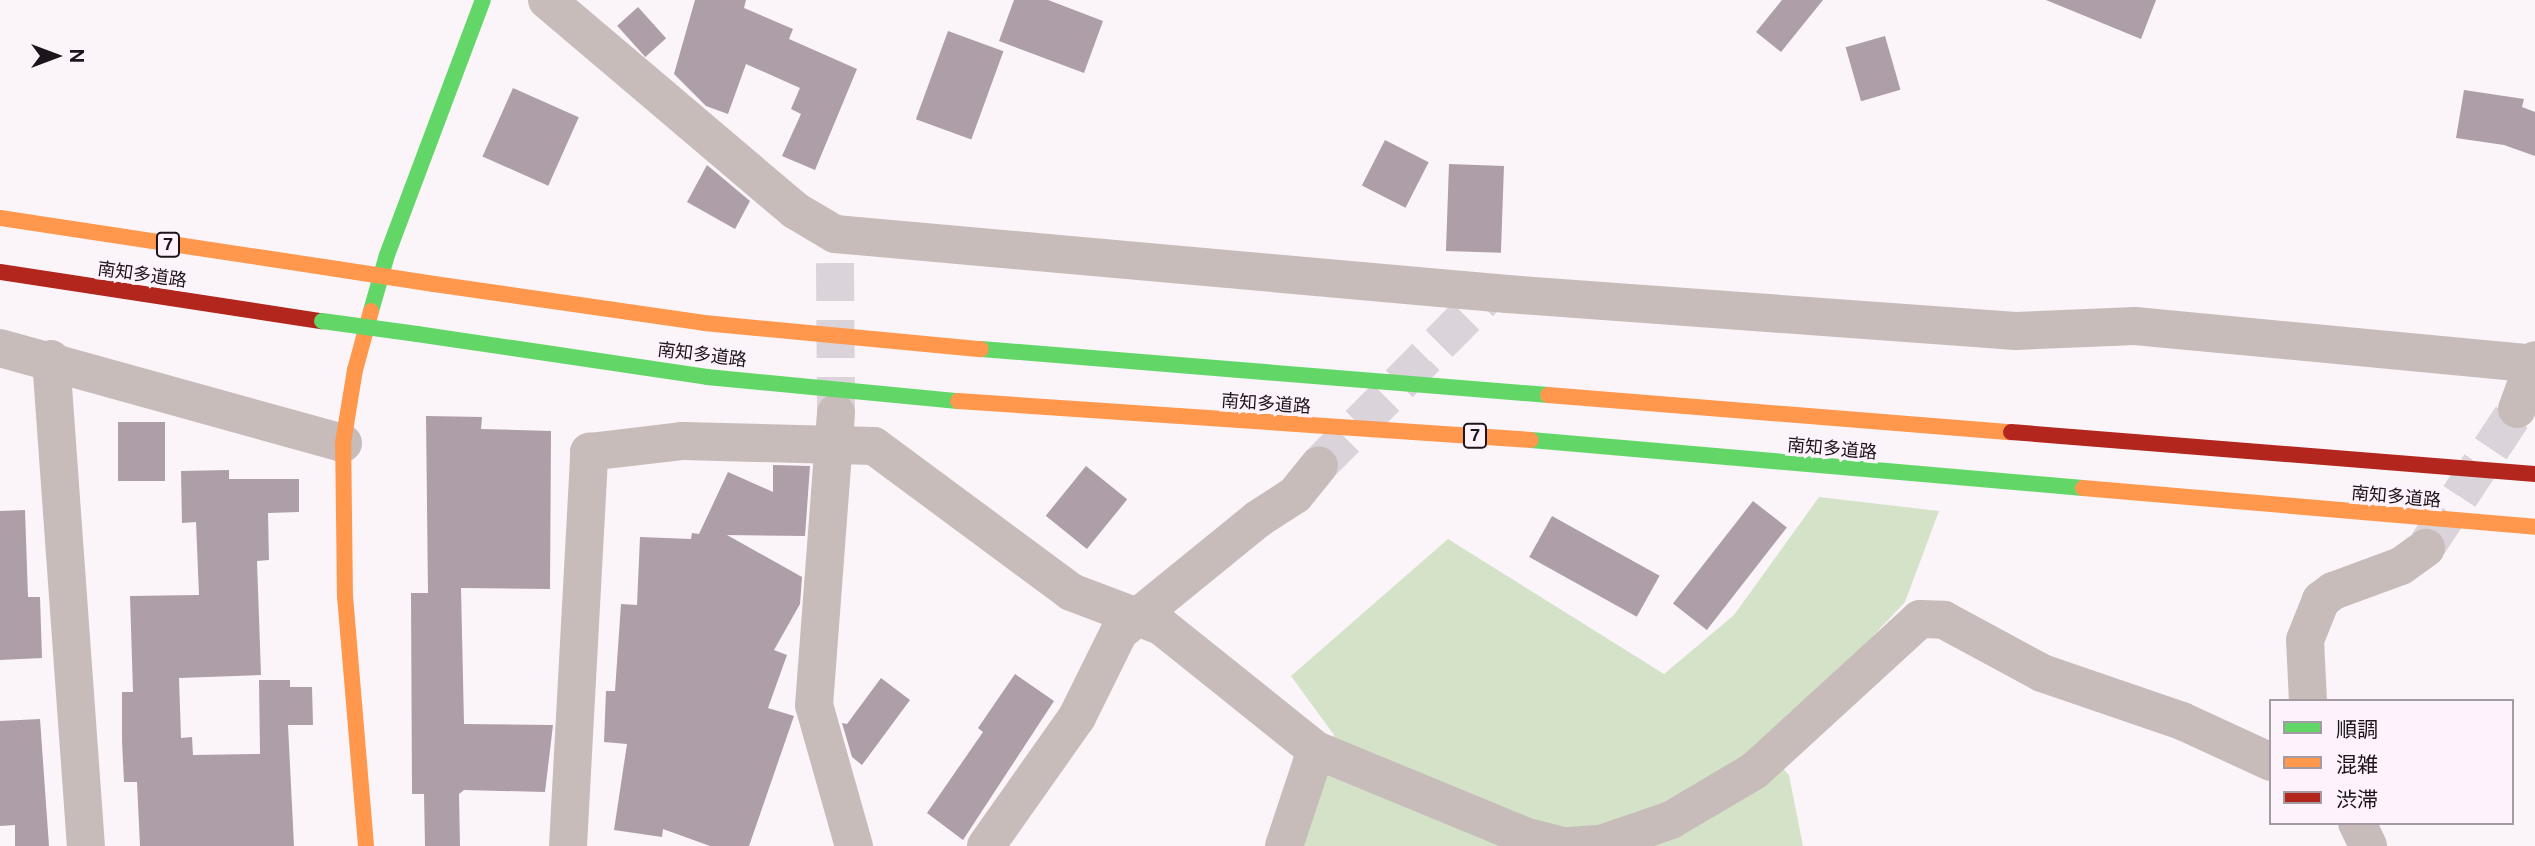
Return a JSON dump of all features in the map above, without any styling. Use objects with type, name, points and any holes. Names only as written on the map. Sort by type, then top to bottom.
[{"type":"main road","points":[[366,846],[345,597],[343,443],[355,370],[387,255],[483,0]]},
{"type":"main road","name":"南知多道路","points":[[0,218],[704,323],[1042,355],[2535,474]]},
{"type":"main road","name":"南知多道路","points":[[0,272],[707,377],[1038,409],[1522,439],[2535,527]]},
{"type":"street","points":[[547,0],[796,211],[835,249],[2016,331],[2134,326],[2535,362],[2517,409]]},
{"type":"street","points":[[0,348],[51,359],[343,443]]},
{"type":"street","points":[[51,359],[86,846]]},
{"type":"street","points":[[836,428],[814,705],[855,846]]},
{"type":"street","points":[[568,846],[589,452],[836,428],[874,446],[1071,592],[1134,619],[1161,626],[1316,750],[1527,837],[1563,846]]},
{"type":"street","points":[[986,846],[1077,717],[1119,632],[1295,495],[1319,464]]},
{"type":"street","points":[[2308,699],[2305,639],[2320,600],[2333,591],[2401,566],[2426,548]]},
{"type":"street","points":[[1569,846],[1601,844],[1671,820],[1754,771],[1920,619],[1944,620],[2042,673],[2182,721],[2269,761]]},
{"type":"street","points":[[1284,846],[1316,750]]},
{"type":"street","points":[[2358,825],[2368,846]]},
{"type":"green space","points":[[1819,497],[1939,511],[1905,602],[1766,750],[1789,775],[1803,846],[1298,846],[1334,735],[1291,676],[1448,539],[1664,674],[1734,615]]},
{"type":"building","points":[[695,0],[746,0],[744,8],[793,29],[789,39],[857,69],[815,170],[782,156],[801,114],[791,109],[800,88],[746,64],[728,114],[706,106],[674,74]]},
{"type":"building","points":[[1014,0],[1048,0],[1103,21],[1084,73],[999,41]]},
{"type":"building","points":[[1782,0],[1823,0],[1781,52],[1756,32]]},
{"type":"building","points":[[2046,0],[2156,0],[2141,39]]},
{"type":"building","points":[[638,7],[666,38],[645,57],[617,26]]},
{"type":"building","points":[[948,31],[1003,51],[971,140],[916,119]]},
{"type":"building","points":[[1885,36],[1900,90],[1861,101],[1846,47]]},
{"type":"building","points":[[513,88],[579,117],[548,186],[482,157]]},
{"type":"building","points":[[2464,90],[2524,99],[2522,107],[2535,112],[2535,156],[2504,145],[2456,138]]},
{"type":"building","points":[[1385,140],[1429,162],[1406,208],[1362,185]]},
{"type":"building","points":[[1449,164],[1504,166],[1501,253],[1446,251]]},
{"type":"building","points":[[707,165],[750,201],[735,229],[687,202]]},
{"type":"building","points":[[426,416],[482,417],[481,429],[551,431],[550,589],[461,588],[464,724],[553,725],[545,792],[464,790],[459,794],[460,846],[425,846],[424,794],[412,794],[411,593],[428,593]]},
{"type":"building","points":[[118,422],[165,422],[165,481],[118,481]]},
{"type":"building","points":[[773,465],[810,466],[805,536],[727,535],[802,577],[800,604],[774,650],[787,655],[768,708],[794,716],[749,846],[710,846],[663,829],[662,837],[614,830],[627,744],[604,742],[606,691],[615,691],[621,604],[637,605],[640,537],[691,539],[692,533],[699,534],[728,472],[773,492]]},
{"type":"building","points":[[1086,466],[1127,499],[1087,549],[1046,516]]},
{"type":"building","points":[[229,470],[229,479],[299,479],[299,512],[268,513],[269,560],[257,561],[261,675],[179,678],[181,738],[192,737],[193,755],[260,754],[259,680],[290,680],[290,687],[312,687],[313,725],[288,725],[294,846],[140,846],[137,782],[124,782],[122,741],[122,692],[133,692],[130,596],[199,595],[196,522],[182,523],[181,471]]},
{"type":"building","points":[[1753,501],[1787,527],[1707,630],[1673,603]]},
{"type":"building","points":[[25,510],[28,597],[40,597],[42,658],[0,660],[0,511]]},
{"type":"building","points":[[1552,516],[1660,576],[1637,617],[1529,557]]},
{"type":"building","points":[[1015,674],[1054,701],[963,840],[927,813],[983,732],[978,728]]},
{"type":"building","points":[[881,678],[910,700],[862,765],[852,757],[842,723],[847,724]]},
{"type":"building","points":[[40,719],[49,846],[15,846],[15,825],[0,826],[0,721]]},
{"type":"tunnel","points":[[835,263],[836,413]]},
{"type":"tunnel","points":[[1319,465],[1489,293]]},
{"type":"tunnel","points":[[2428,544],[2517,409]]},
{"type":"traffic: fast","points":[[371,311],[387,255],[483,0]]},
{"type":"traffic: fast","points":[[322,321],[417,334]]},
{"type":"traffic: fast","points":[[417,334],[707,377],[958,401]]},
{"type":"traffic: fast","points":[[981,349],[1548,395]]},
{"type":"traffic: fast","points":[[1531,440],[2083,488]]},
{"type":"traffic: slow","points":[[0,218],[337,269]]},
{"type":"traffic: slow","points":[[337,269],[434,284]]},
{"type":"traffic: slow","points":[[434,284],[704,323],[981,349]]},
{"type":"traffic: slow","points":[[366,846],[345,597],[343,443],[355,370],[371,311]]},
{"type":"traffic: slow","points":[[1548,395],[2011,432]]},
{"type":"traffic: slow","points":[[958,401],[1531,440]]},
{"type":"traffic: slow","points":[[2083,488],[2535,527]]},
{"type":"traffic: jam","points":[[0,272],[322,321]]},
{"type":"traffic: jam","points":[[2011,432],[2535,474]]}]
